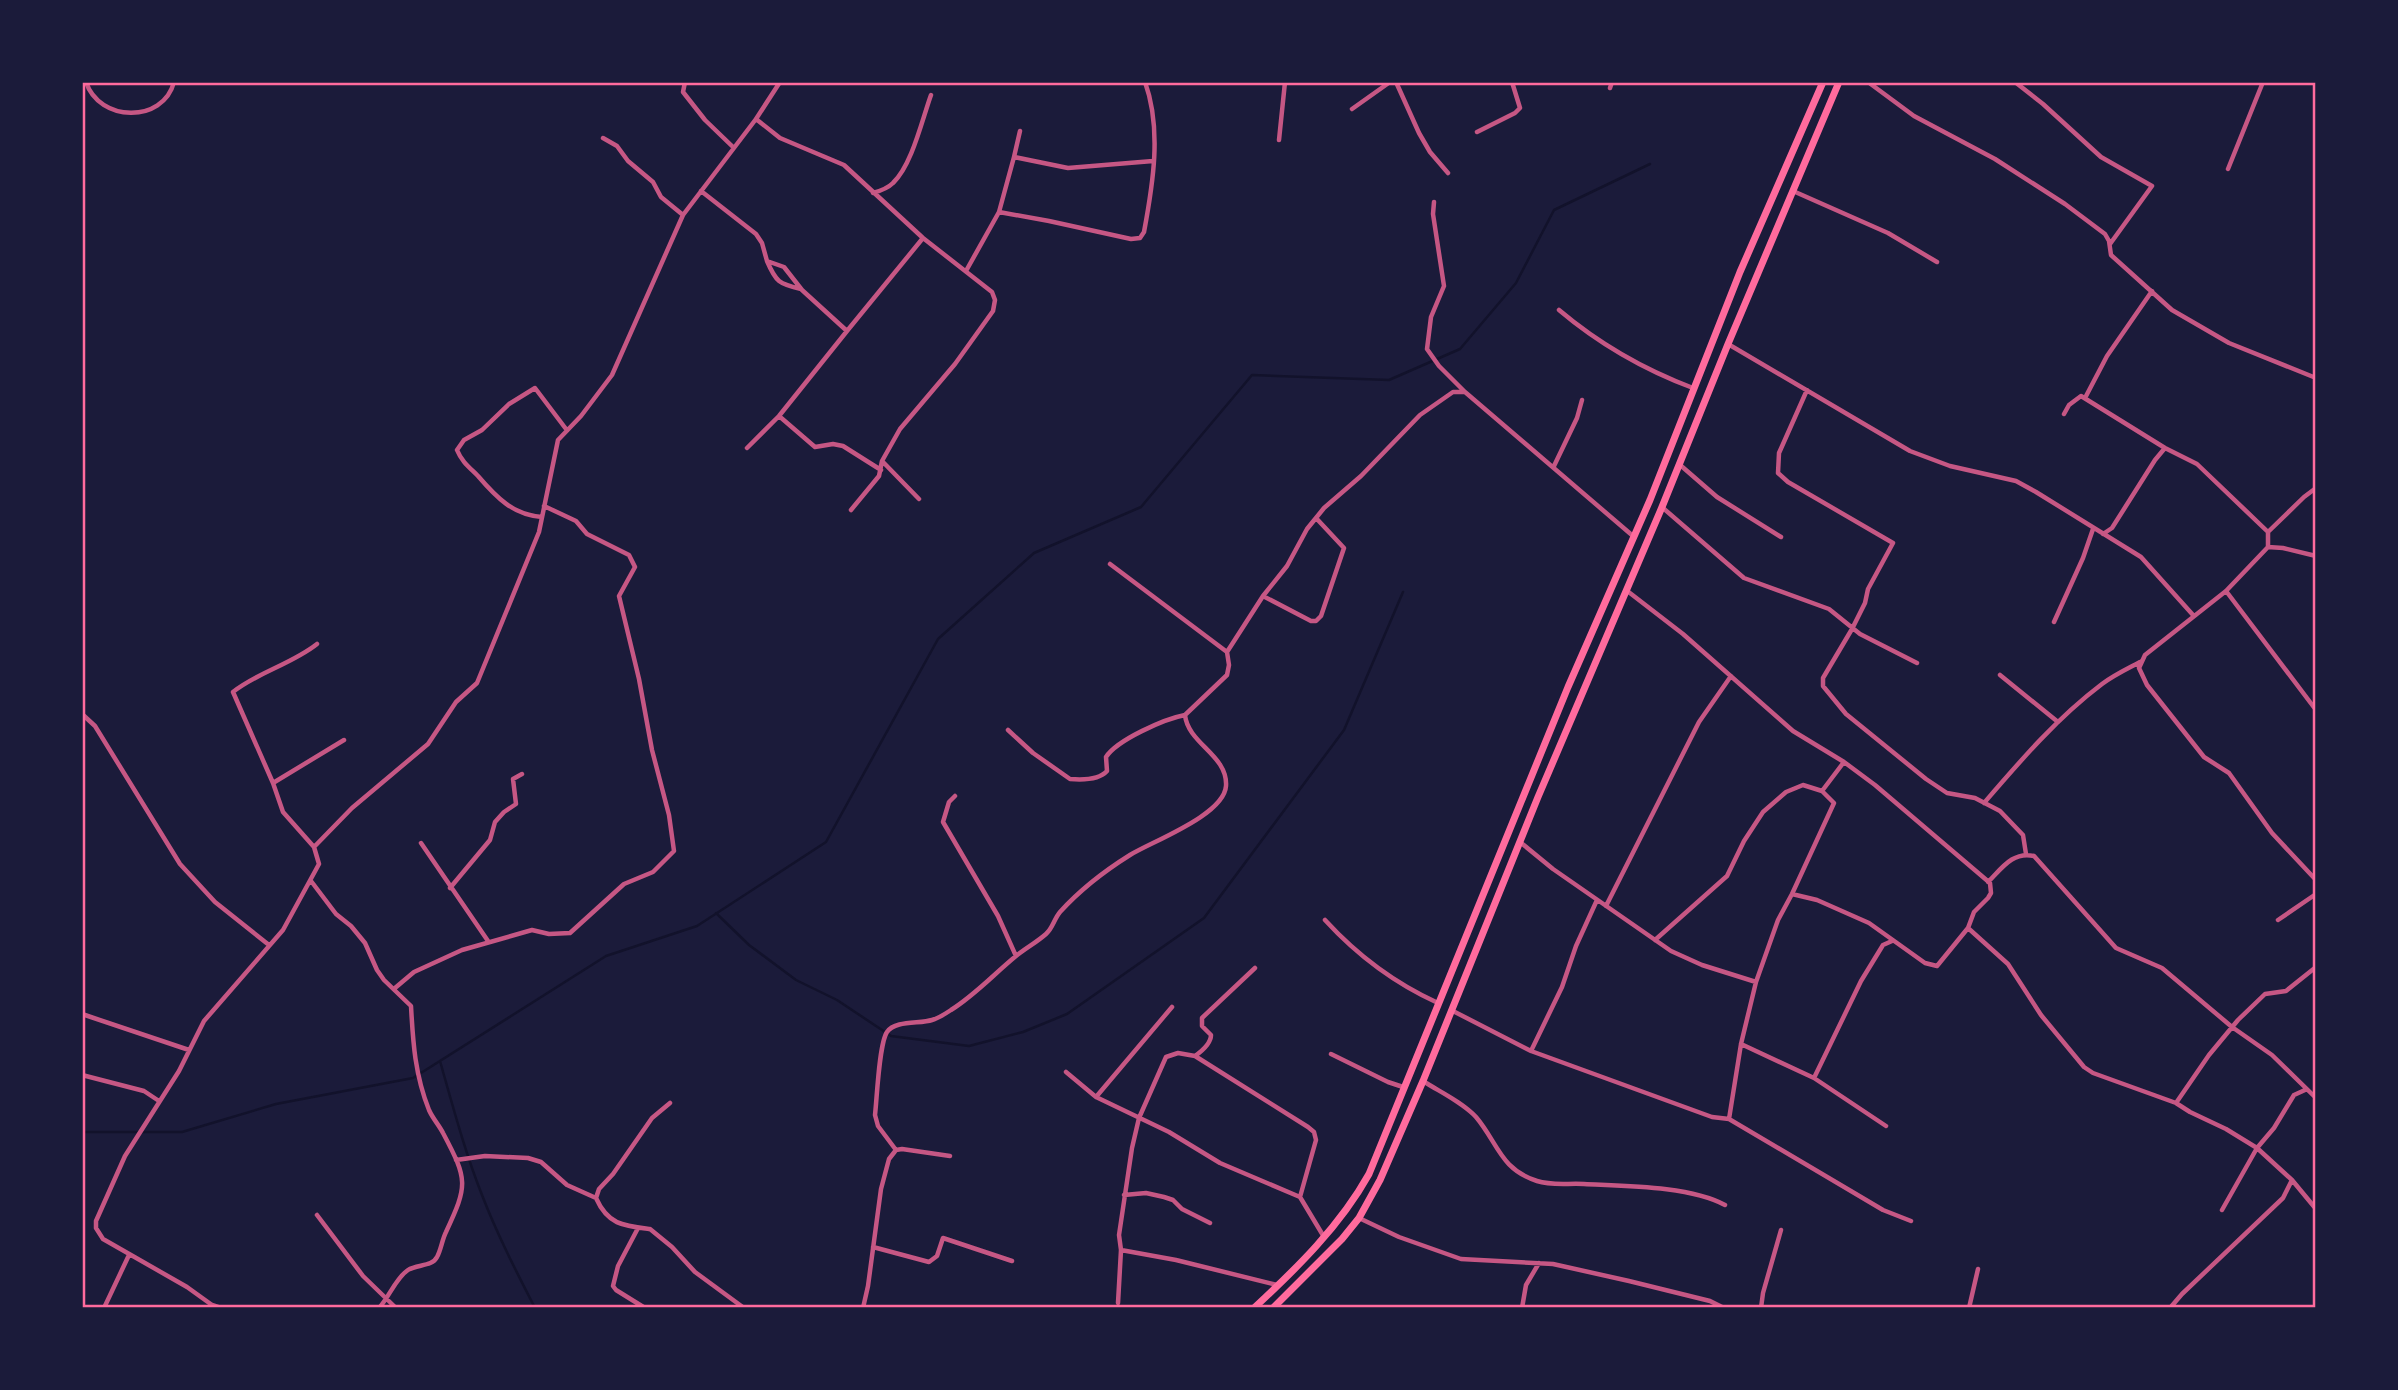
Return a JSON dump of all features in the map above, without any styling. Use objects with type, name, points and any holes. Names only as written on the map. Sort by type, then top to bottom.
[{"type":"main road","points":[[1273,1308],[1335,1247],[1359,1218],[1380,1180],[1839,82]]},
{"type":"main road","points":[[1254,1308],[1324,1237],[1352,1205],[1363,1185],[1740,272],[1821,83]]},
{"type":"main road","points":[[1740,272],[1756,278]]},
{"type":"main road","points":[[1393,1111],[1408,1117]]},
{"type":"street","points":[[86,82],[102,104],[132,115],[149,110],[164,100],[172,91],[174,82]]},
{"type":"street","points":[[685,82],[683,92],[705,120],[733,147]]},
{"type":"street","points":[[314,847],[352,808],[428,744],[456,702],[477,683],[533,549],[558,440],[581,416],[612,375],[683,215],[756,120],[780,82]]},
{"type":"street","points":[[999,212],[1131,239],[1140,238],[1144,232],[1152,188],[1153,161],[1151,107],[1145,82]]},
{"type":"street","points":[[1279,140],[1285,82]]},
{"type":"street","points":[[1352,109],[1390,82]]},
{"type":"street","points":[[1396,82],[1419,133],[1430,152],[1448,173]]},
{"type":"street","points":[[1477,132],[1520,108],[1512,82]]},
{"type":"street","points":[[1845,82],[1868,82],[1914,116],[1995,159],[2064,204],[2105,234],[2111,256],[2172,310],[2229,343],[2316,378]]},
{"type":"street","points":[[2015,82],[2101,157],[2152,186],[2110,245]]},
{"type":"street","points":[[2228,169],[2263,82]]},
{"type":"street","points":[[872,193],[892,185],[898,177],[931,96]]},
{"type":"street","points":[[756,120],[780,138],[844,165],[923,238],[992,292],[995,300],[993,311],[955,364],[900,429],[882,461],[879,476],[851,510]]},
{"type":"street","points":[[965,271],[999,212],[1020,131]]},
{"type":"street","points":[[603,138],[617,146],[628,162],[653,182],[661,197],[683,215]]},
{"type":"street","points":[[1014,157],[1068,168],[1153,161]]},
{"type":"street","points":[[701,191],[756,234],[775,278],[780,283],[802,290]]},
{"type":"street","points":[[1792,191],[1888,233],[1937,262]]},
{"type":"street","points":[[1434,202],[1433,214],[1444,286],[1431,317],[1427,349],[1439,366],[1465,392],[1633,536]]},
{"type":"street","points":[[747,448],[779,416],[923,238]]},
{"type":"street","points":[[767,261],[784,267],[802,290],[847,331]]},
{"type":"street","points":[[2085,398],[2107,356],[2152,292]]},
{"type":"street","points":[[1559,310],[1587,334],[1663,377],[1693,388]]},
{"type":"street","points":[[1728,344],[1910,451],[1950,466],[2016,481],[2141,557],[2193,615]]},
{"type":"street","points":[[542,517],[526,516],[500,501],[461,460],[457,450],[464,440],[482,430],[509,404],[535,388],[566,429]]},
{"type":"street","points":[[1807,390],[1779,453],[1778,473],[1788,482],[1893,543],[1867,589],[1865,603],[1852,629],[1823,678],[1823,686],[1846,713],[1926,779],[1947,793],[1975,798],[2000,811],[2023,835],[2026,854]]},
{"type":"street","points":[[1008,730],[1033,753],[1070,779],[1101,777],[1107,771],[1106,757],[1112,749],[1149,728],[1185,715],[1227,675],[1227,652],[1263,596],[1287,566],[1316,518],[1420,415],[1453,393],[1465,392]]},
{"type":"street","points":[[2064,414],[2076,398],[2085,398],[2165,448],[2197,464],[2268,532]]},
{"type":"street","points":[[1554,466],[1577,418],[1582,400]]},
{"type":"street","points":[[779,416],[815,447],[832,444],[843,446],[881,470]]},
{"type":"street","points":[[2103,534],[2112,528],[2165,448]]},
{"type":"street","points":[[882,461],[919,499]]},
{"type":"street","points":[[1678,464],[1717,497],[1781,537]]},
{"type":"street","points":[[2316,488],[2304,496],[2268,532],[2268,547],[2226,591],[2144,655],[2139,668],[2147,685],[2204,757],[2229,773],[2272,833],[2316,880]]},
{"type":"street","points":[[395,988],[414,972],[462,950],[532,930],[549,934],[570,933],[624,884],[653,872],[674,851],[669,815],[652,750],[639,679],[619,596],[635,568],[629,555],[587,534],[576,521],[544,506]]},
{"type":"street","points":[[1662,507],[1744,578],[1829,609],[1852,629],[1917,663]]},
{"type":"street","points":[[1263,596],[1311,621],[1316,621],[1321,616],[1344,548],[1316,518]]},
{"type":"street","points":[[2054,621],[2083,558],[2093,529]]},
{"type":"street","points":[[2268,547],[2316,556]]},
{"type":"street","points":[[1110,565],[1227,652]]},
{"type":"street","points":[[1625,590],[1683,634],[1793,731],[1844,762],[1875,786],[1992,888],[1991,893],[1974,912],[1968,928],[1937,966],[1925,963],[1868,923],[1817,900],[1792,894]]},
{"type":"street","points":[[2226,591],[2316,710]]},
{"type":"street","points":[[221,1308],[212,1306],[187,1287],[129,1255],[99,1234],[96,1221],[125,1156],[179,1071],[204,1021],[282,930],[319,864],[314,847],[283,812],[233,692],[290,662],[299,654],[306,653],[317,644]]},
{"type":"street","points":[[1984,803],[2027,752],[2058,722],[2104,682],[2140,661]]},
{"type":"street","points":[[2000,675],[2058,722]]},
{"type":"street","points":[[1606,906],[1699,722],[1731,676]]},
{"type":"street","points":[[82,714],[95,726],[180,864],[215,902],[269,945]]},
{"type":"street","points":[[897,1150],[878,1126],[875,1115],[884,1038],[888,1030],[896,1026],[934,1020],[950,1011],[1044,936],[1060,913],[1110,870],[1143,847],[1187,825],[1215,806],[1224,796],[1224,769],[1186,727],[1185,715]]},
{"type":"street","points":[[273,783],[344,740]]},
{"type":"street","points":[[1822,791],[1844,762]]},
{"type":"street","points":[[450,888],[490,840],[495,822],[516,804],[513,779],[522,774]]},
{"type":"street","points":[[1655,940],[1727,876],[1744,841],[1763,812],[1786,792],[1803,785],[1822,791],[1834,803],[1778,920],[1756,982],[1741,1044],[1729,1119]]},
{"type":"street","points":[[955,796],[949,802],[943,822],[998,916],[1016,956]]},
{"type":"street","points":[[1520,842],[1671,951],[1702,965],[1756,982]]},
{"type":"street","points":[[421,843],[488,942]]},
{"type":"street","points":[[1988,882],[2014,857],[2026,854],[2034,856],[2116,948],[2162,968],[2232,1027],[2272,1055],[2316,1098]]},
{"type":"street","points":[[311,880],[336,914],[365,943],[377,970],[411,1006],[411,1030],[422,1091],[456,1160],[464,1186],[437,1258],[408,1270],[379,1308]]},
{"type":"street","points":[[2278,920],[2316,894]]},
{"type":"street","points":[[1531,1051],[1562,987],[1576,946],[1597,900]]},
{"type":"street","points":[[1325,920],[1359,955],[1390,977],[1438,1003]]},
{"type":"street","points":[[1968,928],[2008,964],[2041,1015],[2084,1067],[2176,1103],[2226,1129],[2257,1148],[2292,1180],[2316,1209]]},
{"type":"street","points":[[1881,932],[1884,945]]},
{"type":"street","points":[[1814,1078],[1861,981],[1884,945],[1893,941]]},
{"type":"street","points":[[2176,1103],[2209,1055],[2265,994],[2286,991],[2316,967]]},
{"type":"street","points":[[1195,1056],[1211,1039],[1210,1032],[1202,1026],[1202,1017],[1255,968]]},
{"type":"street","points":[[1096,1097],[1172,1007]]},
{"type":"street","points":[[1451,1010],[1531,1051],[1712,1117],[1729,1119],[1883,1210],[1911,1222]]},
{"type":"street","points":[[82,1014],[188,1050]]},
{"type":"street","points":[[1741,1044],[1814,1078],[1886,1126]]},
{"type":"street","points":[[1118,1303],[1121,1250],[1119,1234],[1139,1118],[1166,1057],[1178,1053],[1195,1056],[1314,1132],[1316,1140],[1300,1197]]},
{"type":"street","points":[[1331,1055],[1403,1087]]},
{"type":"street","points":[[1066,1072],[1096,1097],[1169,1132],[1220,1163],[1300,1197],[1324,1237]]},
{"type":"street","points":[[82,1075],[144,1091],[159,1101]]},
{"type":"street","points":[[1423,1081],[1466,1108],[1476,1118],[1506,1163],[1535,1181],[1551,1184],[1645,1187],[1712,1198],[1726,1205]]},
{"type":"street","points":[[2221,1210],[2257,1148],[2274,1128],[2294,1095],[2305,1090]]},
{"type":"street","points":[[596,1198],[599,1189],[613,1174],[652,1118],[670,1103]]},
{"type":"street","points":[[863,1308],[881,1189],[890,1159],[897,1150],[902,1149],[950,1156]]},
{"type":"street","points":[[456,1160],[485,1156],[528,1158],[541,1162],[567,1185],[596,1198],[608,1217],[637,1230],[650,1229],[672,1247],[695,1272],[744,1308]]},
{"type":"street","points":[[2171,1308],[2182,1294],[2283,1198],[2292,1180]]},
{"type":"street","points":[[1124,1195],[1146,1193],[1164,1197],[1210,1223]]},
{"type":"street","points":[[317,1215],[363,1276],[396,1308]]},
{"type":"street","points":[[1359,1218],[1399,1237],[1461,1259],[1539,1263],[1629,1281],[1724,1308]]},
{"type":"street","points":[[637,1230],[618,1266],[613,1286],[645,1308]]},
{"type":"street","points":[[1761,1308],[1781,1230]]},
{"type":"street","points":[[873,1247],[929,1262],[937,1256],[941,1239],[946,1238],[1012,1261]]},
{"type":"street","points":[[1121,1250],[1176,1260],[1278,1285]]},
{"type":"street","points":[[104,1308],[129,1255]]},
{"type":"street","points":[[1522,1308],[1526,1285],[1539,1263]]},
{"type":"street","points":[[1969,1308],[1978,1269]]},
{"type":"waterway","points":[[82,1132],[182,1132],[276,1104],[413,1078],[606,956],[697,926],[826,842],[938,639],[1034,553],[1141,507],[1252,375],[1389,380],[1460,349],[1516,283],[1554,210],[1650,164]]},
{"type":"waterway","points":[[716,913],[749,945],[796,980],[837,1000],[891,1036],[969,1046],[1023,1032],[1067,1014],[1204,918],[1344,730],[1403,592]]},
{"type":"waterway","points":[[440,1061],[482,1195],[535,1308]]}]
